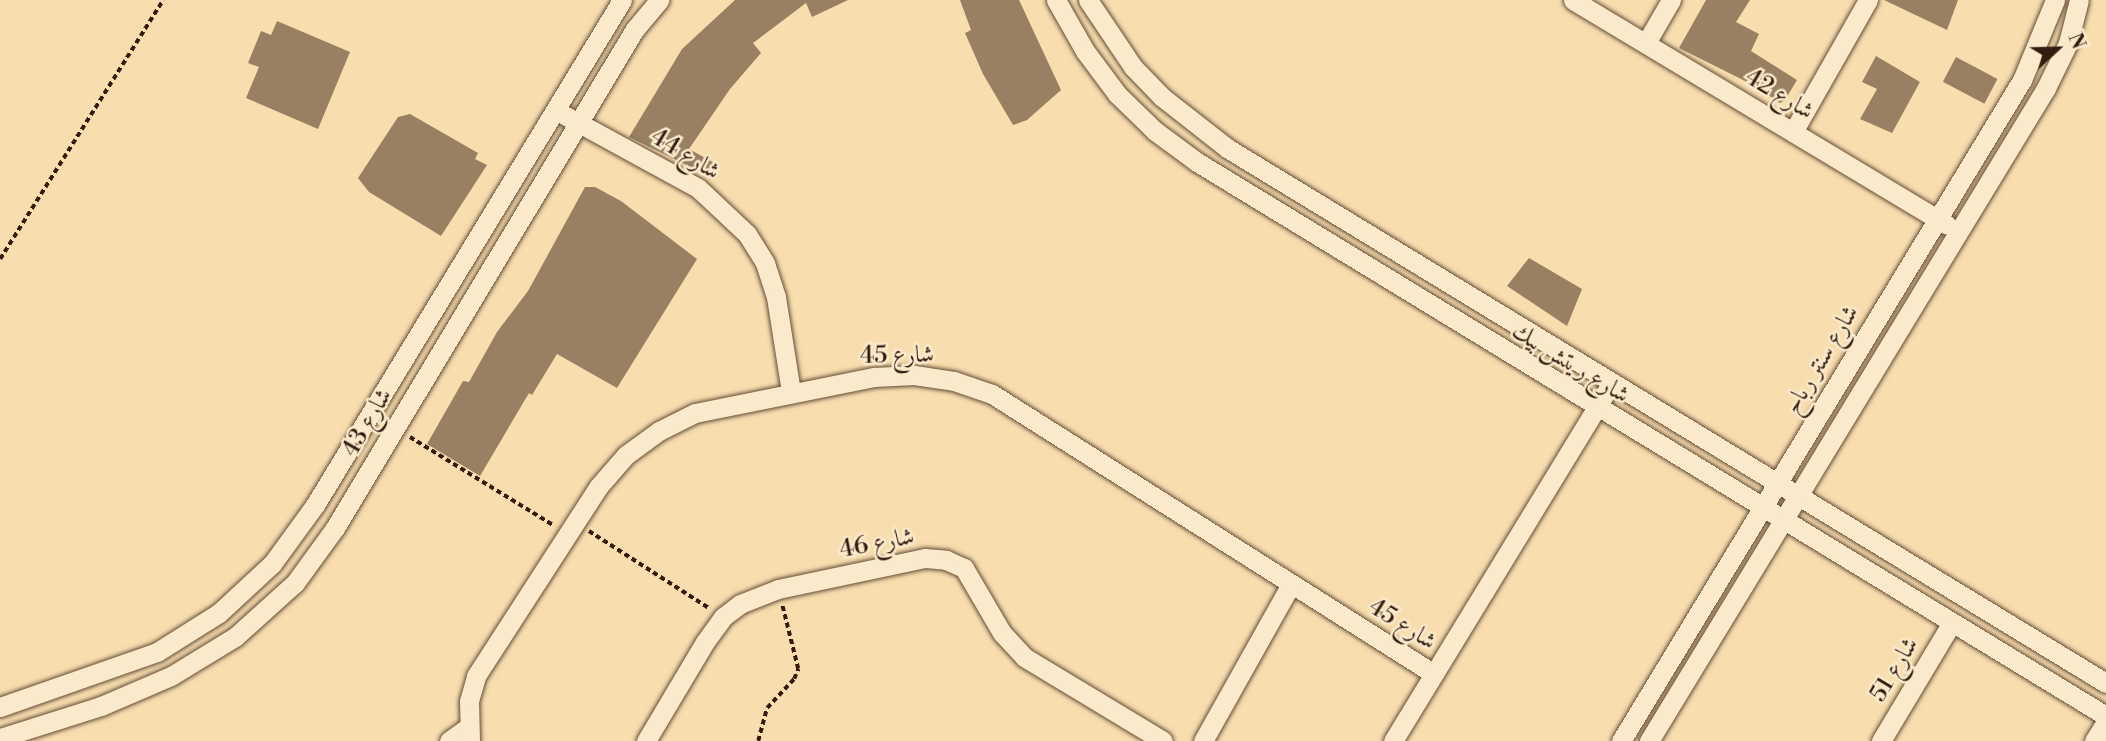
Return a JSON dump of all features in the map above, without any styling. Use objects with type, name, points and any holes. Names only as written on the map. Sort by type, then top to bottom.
[{"type":"street","name":"شارع 43","points":[[0,707],[157,652],[219,613],[272,564],[296,536],[622,0]]},
{"type":"street","name":"شارع 43","points":[[0,738],[137,692],[235,637],[285,593],[314,558],[635,29],[659,0]]},
{"type":"street","name":"شارع ريتش بيك","points":[[1056,0],[1085,51],[1117,94],[1166,139],[1229,185],[2106,716]]},
{"type":"street","name":"شارع ريتش بيك","points":[[1088,0],[1133,67],[1194,124],[1260,170],[2106,683]]},
{"type":"street","name":"شارع 42","points":[[1573,0],[1959,232]]},
{"type":"street","points":[[1646,43],[1671,0]]},
{"type":"street","points":[[1793,132],[1868,0]]},
{"type":"street","name":"شارع سنتر رباح","points":[[1621,741],[2022,80],[2055,0]]},
{"type":"street","name":"شارع سنتر رباح","points":[[1649,741],[2058,65],[2079,0]]},
{"type":"street","name":"شارع 44","points":[[555,110],[698,188],[747,234],[765,263],[776,297],[791,392]]},
{"type":"street","name":"شارع 45","points":[[469,734],[477,676],[571,528],[626,455],[659,431],[695,412],[874,377],[914,375],[954,381],[992,394],[1434,674]]},
{"type":"street","name":"شارع 45","points":[[1393,741],[1611,384]]},
{"type":"street","name":"شارع 46","points":[[646,741],[723,617],[758,595],[778,589],[925,558],[946,559],[964,568],[1002,633],[1024,657],[1163,741]]},
{"type":"street","points":[[1203,741],[1291,584]]},
{"type":"street","name":"شارع 51","points":[[1881,741],[1951,624]]},
{"type":"street","points":[[2095,741],[2106,722]]},
{"type":"street","points":[[449,741],[469,734]]},
{"type":"path","points":[[0,259],[163,0]]},
{"type":"path","points":[[394,427],[723,617]]},
{"type":"path","points":[[758,741],[767,708],[794,679],[798,669],[778,589]]},
{"type":"building","points":[[735,0],[848,0],[812,17],[806,3],[753,43],[761,53],[730,89],[689,149],[718,165],[711,177],[629,137],[682,49]]},
{"type":"building","points":[[960,0],[1019,0],[1061,90],[1027,120],[1013,125],[983,74],[965,33],[971,30]]},
{"type":"building","points":[[1706,0],[1750,0],[1736,22],[1759,34],[1751,51],[1797,80],[1785,100],[1780,103],[1755,86],[1679,48]]},
{"type":"building","points":[[1884,0],[1958,0],[1947,30]]},
{"type":"building","points":[[277,21],[350,52],[318,129],[246,98],[259,67],[248,63],[261,31],[271,35]]},
{"type":"building","points":[[1876,56],[1920,82],[1892,133],[1860,119],[1877,89],[1862,82]]},
{"type":"building","points":[[1956,57],[1997,79],[1984,104],[1943,82]]},
{"type":"building","points":[[410,114],[478,153],[475,159],[487,165],[441,236],[369,192],[358,178],[398,117]]},
{"type":"building","points":[[585,187],[595,187],[621,201],[697,259],[617,388],[557,354],[532,395],[529,393],[480,476],[427,444],[463,381],[469,382],[497,332],[528,291]]},
{"type":"building","points":[[1529,258],[1582,289],[1567,326],[1507,286]]}]
